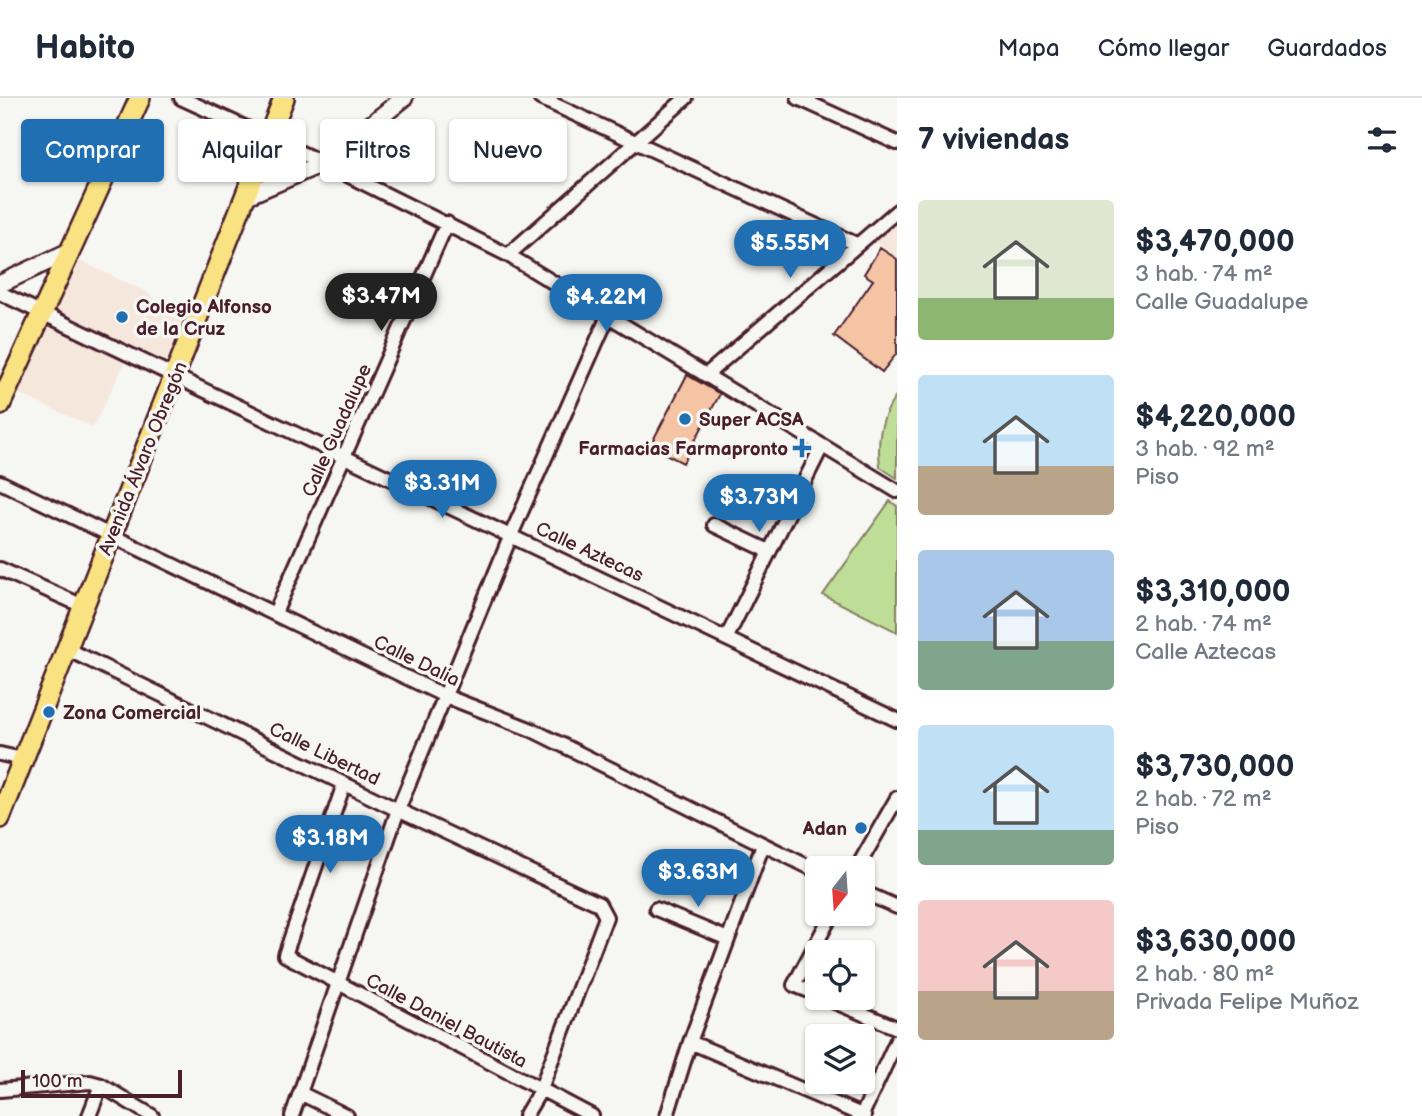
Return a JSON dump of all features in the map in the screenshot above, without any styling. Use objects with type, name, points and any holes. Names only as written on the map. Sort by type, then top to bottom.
[{"type":"main road","points":[[0,405],[140,98]]},
{"type":"main road","name":"Avenida Álvaro Obregón","points":[[276,119],[284,98]]},
{"type":"main road","name":"Avenida Álvaro Obregón","points":[[0,818],[250,182]]},
{"type":"street","points":[[181,98],[227,119]]},
{"type":"street","points":[[378,119],[404,98]]},
{"type":"street","points":[[540,98],[856,244]]},
{"type":"street","points":[[508,255],[687,98]]},
{"type":"street","points":[[798,98],[897,143]]},
{"type":"street","points":[[244,197],[320,164]]},
{"type":"street","points":[[362,182],[508,255],[897,491]]},
{"type":"street","points":[[706,375],[897,211]]},
{"type":"street","name":"Calle Guadalupe","points":[[275,613],[447,223]]},
{"type":"street","points":[[0,284],[68,252]]},
{"type":"street","name":"Calle Aztecas","points":[[0,293],[897,720]]},
{"type":"street","points":[[292,1116],[398,810],[511,535],[608,316]]},
{"type":"street","points":[[727,637],[821,446]]},
{"type":"street","name":"Calle Dalia","points":[[0,482],[445,696],[532,730],[805,865]]},
{"type":"street","points":[[714,525],[769,551]]},
{"type":"street","points":[[2,574],[83,606]]},
{"type":"street","name":"Calle Libertad","points":[[67,649],[398,810],[599,904],[606,917],[540,1091]]},
{"type":"street","points":[[0,754],[22,759]]},
{"type":"street","name":"Calle Daniel Bautista","points":[[344,784],[285,955],[592,1116]]},
{"type":"street","points":[[864,856],[897,798]]},
{"type":"street","points":[[667,1116],[690,1042],[763,845]]},
{"type":"street","points":[[875,897],[897,907]]},
{"type":"street","points":[[656,909],[728,939]]},
{"type":"street","points":[[805,964],[794,985],[805,990]]},
{"type":"street","points":[[855,1010],[897,1027]]},
{"type":"street","points":[[690,1042],[863,1115],[897,1040]]},
{"type":"street","points":[[0,1090],[90,1082],[101,1085],[152,1116]]},
{"type":"street","points":[[89,1116],[101,1085]]},
{"type":"street","points":[[525,1116],[540,1091]]},
{"type":"street","points":[[300,1093],[347,1116]]},
{"type":"shaded area","points":[[897,222],[897,259],[874,240]]},
{"type":"shaded area","name":"Colegio Alfonso de la Cruz","points":[[74,258],[146,292],[186,324],[171,364],[52,310]]},
{"type":"shaded area","points":[[47,324],[126,360],[93,427],[15,392]]},
{"type":"green space","points":[[897,395],[897,478],[880,467],[879,447],[883,420]]},
{"type":"green space","points":[[890,501],[897,506],[897,632],[823,595]]},
{"type":"building","points":[[880,248],[897,259],[897,353],[882,372],[834,336],[873,280],[864,274]]},
{"type":"building","name":"Super ACSA","points":[[687,375],[720,394],[683,463],[650,446]]},
{"type":"place","name":"Colegio Alfonso de la Cruz","points":[[122,317]]},
{"type":"place","name":"Super ACSA","points":[[685,419]]},
{"type":"place","name":"Farmacias Farmapronto","points":[[802,448]]},
{"type":"place","name":"Zona Comercial","points":[[49,712]]},
{"type":"place","name":"Adan","points":[[861,828]]}]
